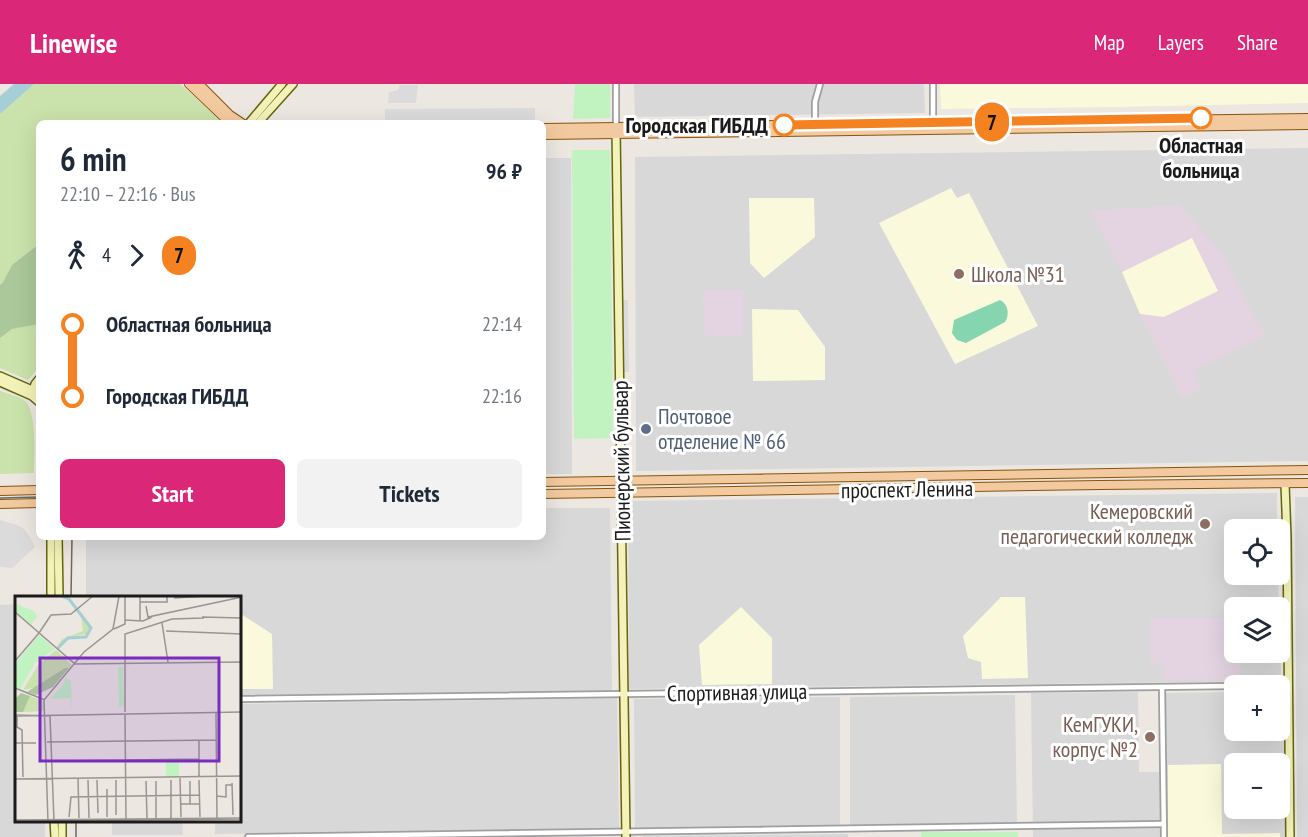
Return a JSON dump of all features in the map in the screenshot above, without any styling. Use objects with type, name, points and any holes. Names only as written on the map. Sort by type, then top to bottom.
[{"type":"main road","points":[[189,84],[227,120]]},
{"type":"main road","points":[[199,84],[238,120]]},
{"type":"main road","points":[[546,128],[616,131],[1308,118]]},
{"type":"main road","points":[[546,135],[815,124],[1308,125]]},
{"type":"main road","points":[[1285,471],[1285,484]]},
{"type":"main road","name":"проспект Ленина","points":[[546,482],[1308,471]]},
{"type":"main road","points":[[956,475],[958,488]]},
{"type":"main road","name":"Пионерский бульвар","points":[[621,480],[621,493]]},
{"type":"main road","name":"проспект Ленина","points":[[546,494],[1308,483]]},
{"type":"main road","points":[[0,491],[36,490]]},
{"type":"main road","points":[[0,504],[36,503]]},
{"type":"street","points":[[252,120],[282,84]]},
{"type":"street","points":[[261,120],[292,84]]},
{"type":"street","name":"Пионерский бульвар","points":[[616,84],[621,480]]},
{"type":"street","points":[[815,124],[815,102],[820,84]]},
{"type":"street","points":[[933,84],[933,126]]},
{"type":"street","points":[[0,376],[36,392]]},
{"type":"street","points":[[0,382],[36,392]]},
{"type":"street","points":[[1285,484],[1289,675]]},
{"type":"street","name":"Пионерский бульвар","points":[[621,493],[626,834]]},
{"type":"street","points":[[51,540],[51,596]]},
{"type":"street","points":[[58,540],[59,596]]},
{"type":"street","name":"Спортивная улица","points":[[242,699],[1224,686]]},
{"type":"street","points":[[1162,687],[1164,837]]},
{"type":"street","points":[[1289,741],[1290,837]]},
{"type":"street","points":[[55,822],[59,837]]},
{"type":"street","points":[[59,837],[62,822]]},
{"type":"street","points":[[249,837],[626,834],[1163,824]]},
{"type":"shaded area","points":[[634,84],[924,84],[925,113],[635,117]]},
{"type":"shaded area","name":"Областная больница","points":[[940,84],[1308,84],[1308,103],[941,109]]},
{"type":"shaded area","points":[[400,85],[418,85],[416,103],[388,103],[389,92],[398,90]]},
{"type":"shaded area","points":[[535,108],[535,120],[385,120],[385,109]]},
{"type":"shaded area","points":[[1308,148],[1308,461],[636,471],[635,157]]},
{"type":"shaded area","points":[[546,158],[571,158],[572,474],[546,474]]},
{"type":"shaded area","name":"Школа №31","points":[[951,188],[957,198],[969,193],[1038,326],[955,364],[879,223]]},
{"type":"shaded area","points":[[749,198],[814,198],[815,237],[764,278],[750,263]]},
{"type":"shaded area","points":[[1179,205],[1222,253],[1265,335],[1193,371],[1201,389],[1182,398],[1140,314],[1164,317],[1218,290],[1192,239],[1122,272],[1091,211]]},
{"type":"shaded area","points":[[1192,238],[1218,291],[1164,317],[1140,314],[1122,272]]},
{"type":"shaded area","points":[[703,290],[743,290],[743,336],[704,336]]},
{"type":"shaded area","points":[[618,300],[628,300],[629,372],[619,372]]},
{"type":"shaded area","points":[[752,309],[798,310],[825,347],[825,380],[753,381]]},
{"type":"shaded area","points":[[1277,493],[1277,519],[1224,519],[1224,585],[1278,585],[1279,597],[1224,597],[1224,663],[1281,663],[1281,675],[1224,675],[1224,682],[629,689],[628,501]]},
{"type":"shaded area","points":[[1295,497],[1308,497],[1308,837],[1297,837]]},
{"type":"shaded area","points":[[546,508],[610,508],[612,691],[242,695],[242,596],[86,596],[86,540],[546,540]]},
{"type":"shaded area","points":[[0,520],[24,529],[35,547],[12,568],[0,567]]},
{"type":"shaded area","points":[[1001,597],[1025,597],[1028,678],[982,679],[981,662],[968,658],[963,636]]},
{"type":"shaded area","points":[[15,604],[15,822],[45,822],[45,837],[0,837],[0,605]]},
{"type":"shaded area","points":[[741,607],[772,638],[772,684],[702,685],[699,645]]},
{"type":"shaded area","points":[[242,615],[272,634],[273,689],[242,689]]},
{"type":"shaded area","points":[[1150,618],[1224,618],[1224,663],[1240,663],[1240,675],[1224,675],[1224,679],[1164,680],[1164,664],[1150,664]]},
{"type":"shaded area","points":[[1138,692],[1139,772],[1161,772],[1162,837],[1033,837],[1031,693]]},
{"type":"shaded area","points":[[1224,692],[1224,741],[1285,741],[1285,753],[1224,753],[1224,819],[1285,819],[1285,837],[1165,837],[1165,693]]},
{"type":"shaded area","points":[[1015,695],[1017,825],[850,826],[850,697]]},
{"type":"shaded area","points":[[840,697],[840,826],[635,829],[634,699]]},
{"type":"shaded area","points":[[617,698],[619,828],[215,834],[215,822],[242,822],[242,704]]},
{"type":"shaded area","points":[[1221,764],[1222,834],[1280,833],[1280,837],[1168,837],[1168,765]]},
{"type":"shaded area","points":[[112,822],[182,822],[183,835],[112,835]]},
{"type":"shaded area","points":[[848,834],[848,837],[643,837],[643,836]]},
{"type":"green space","points":[[34,84],[180,84],[221,120],[36,120],[36,246],[12,265],[0,285],[0,114]]},
{"type":"green space","points":[[575,84],[610,84],[610,118],[573,119]]},
{"type":"green space","points":[[572,150],[610,150],[613,438],[574,439]]},
{"type":"green space","points":[[36,246],[36,325],[12,329],[0,338],[0,285],[12,265]]},
{"type":"green space","points":[[1000,300],[1005,304],[1007,310],[1005,322],[966,343],[957,340],[952,333],[954,320]]},
{"type":"green space","points":[[36,325],[36,371],[28,380],[0,368],[0,338],[12,329]]},
{"type":"green space","points":[[0,391],[21,398],[30,408],[34,436],[34,473],[0,474]]},
{"type":"green space","points":[[921,832],[1018,832],[1018,837],[921,837]]},
{"type":"water","points":[[14,84],[34,84],[0,114],[0,96]]},
{"type":"tram line","points":[[0,498],[36,497]]},
{"type":"tram line","points":[[71,596],[72,540]]},
{"type":"tram line","points":[[76,822],[76,837]]},
{"type":"bus line","name":"7","points":[[784,125],[1201,118]]},
{"type":"place","name":"Областная больница","points":[[1201,118]]},
{"type":"place","name":"Городская ГИБДД","points":[[784,125]]},
{"type":"place","name":"Школа №31","points":[[959,274]]},
{"type":"place","name":"Почтовое отделение № 66","points":[[646,429]]},
{"type":"place","name":"Кемеровский педагогический колледж","points":[[1205,524]]},
{"type":"place","name":"КемГУКИ, корпус №2","points":[[1150,737]]}]
